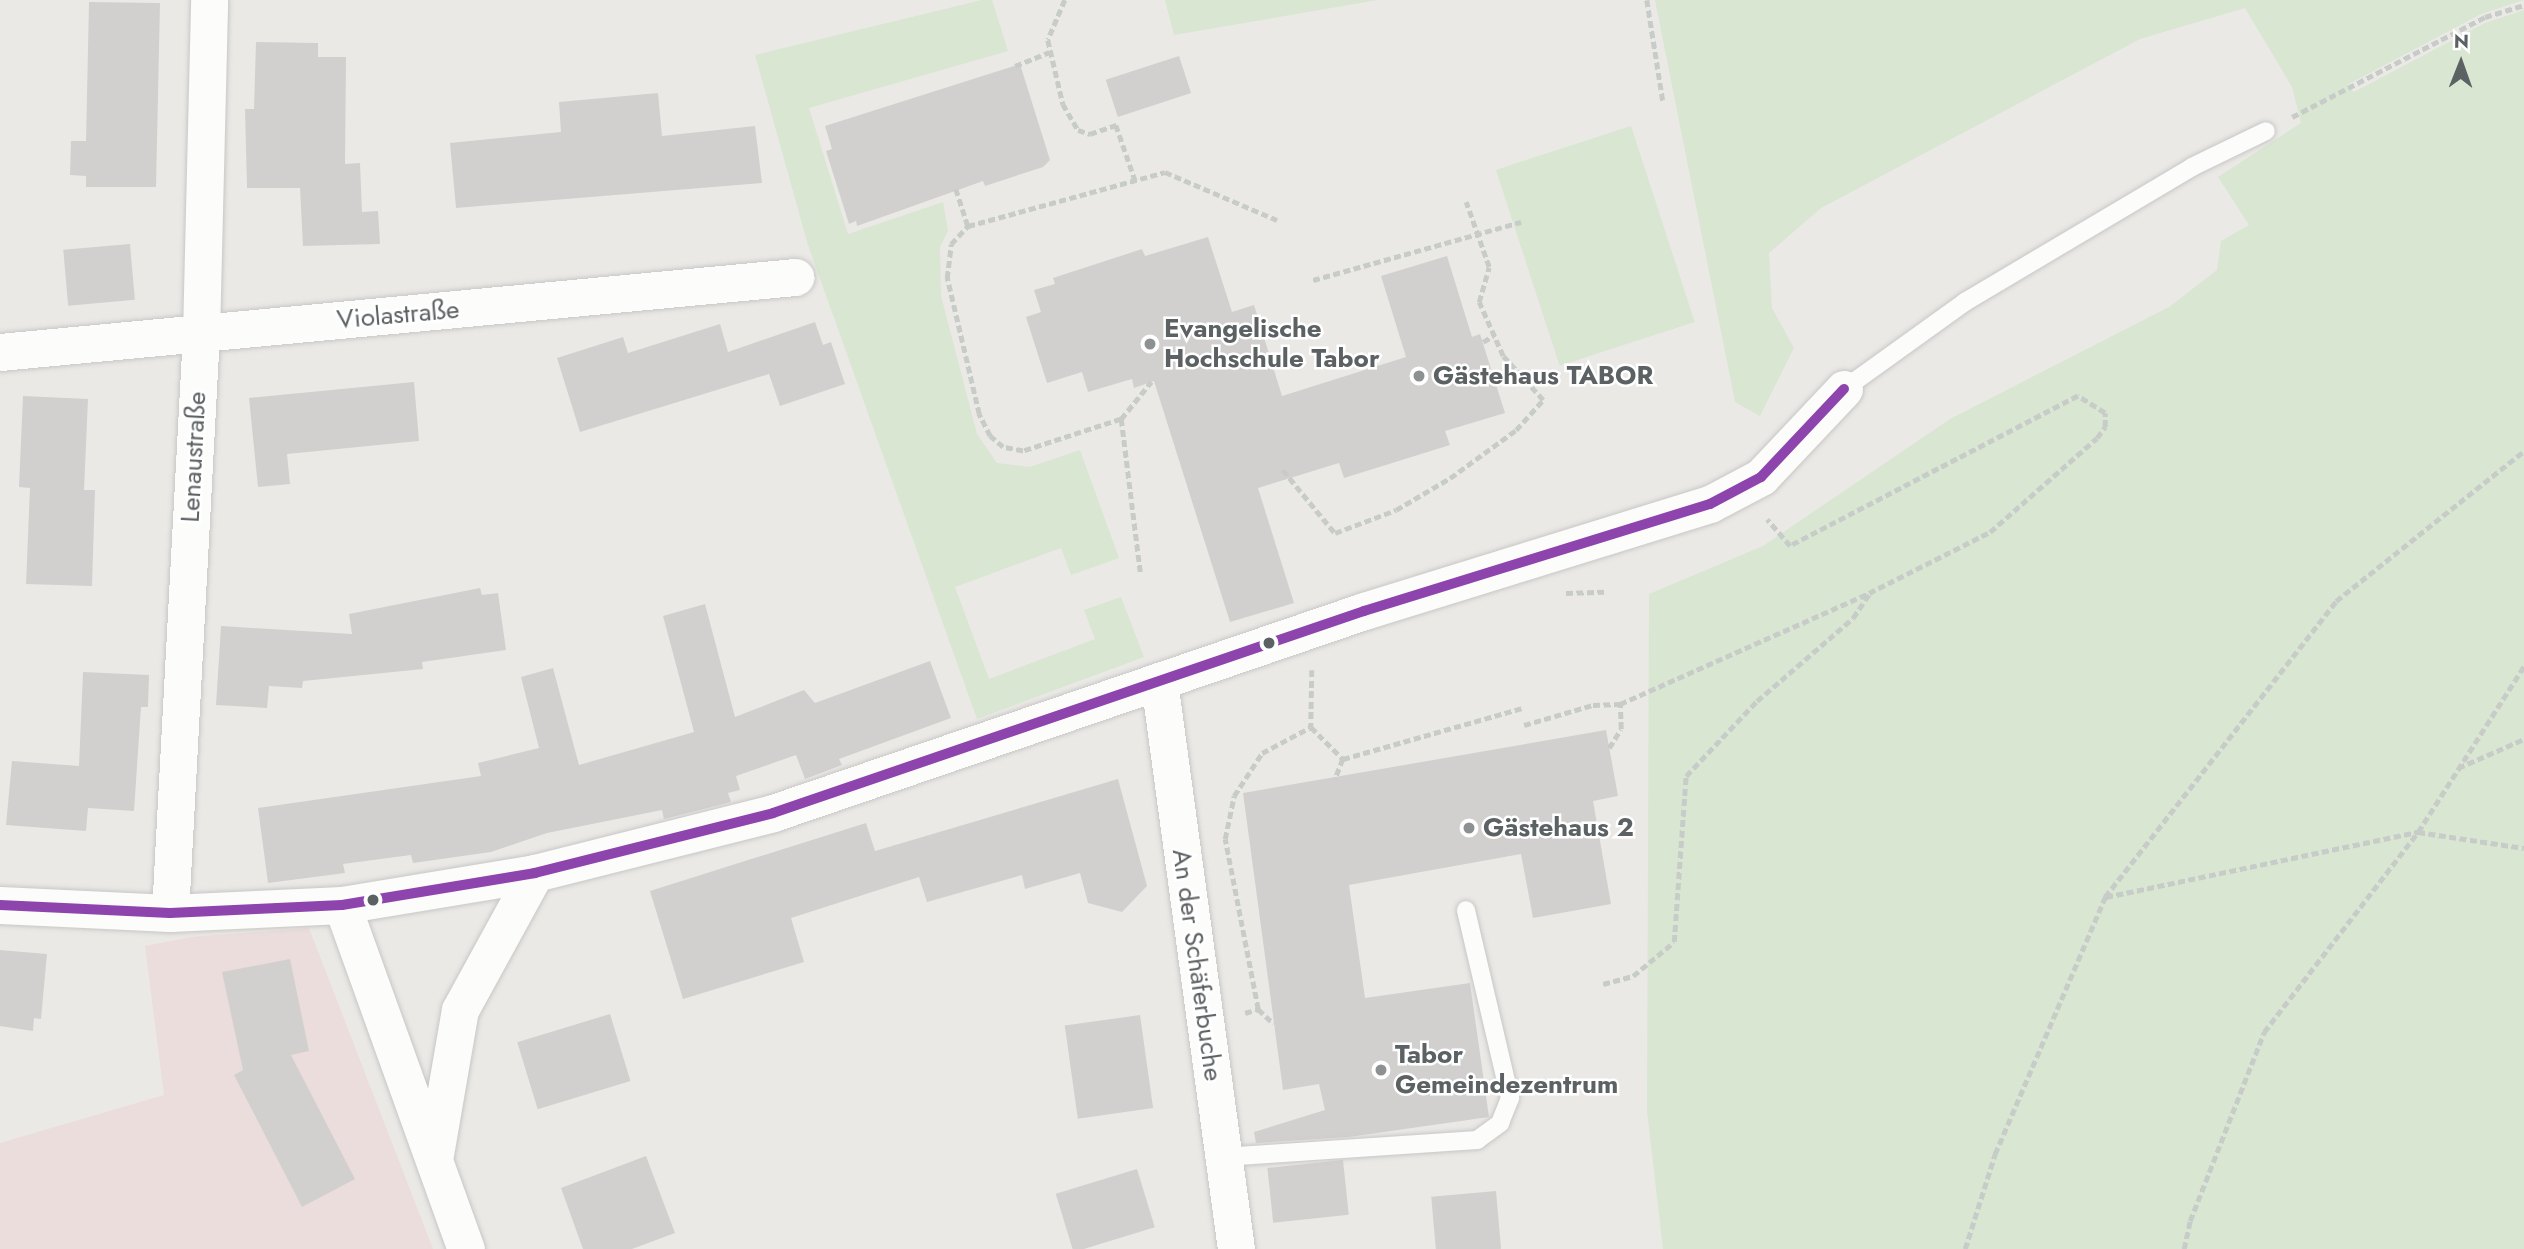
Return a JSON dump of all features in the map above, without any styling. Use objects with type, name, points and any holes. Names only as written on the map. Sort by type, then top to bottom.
[{"type":"street","name":"Lenaustraße","points":[[170,913],[201,334],[209,0]]},
{"type":"street","name":"Violastraße","points":[[0,352],[795,277]]},
{"type":"street","points":[[0,905],[170,913],[342,905],[535,873],[773,813],[1158,681],[1710,504],[1761,477],[1844,389]]},
{"type":"street","name":"An der Schäferbuche","points":[[1158,681],[1236,1249]]},
{"type":"street","points":[[435,1155],[460,1010],[535,873]]},
{"type":"street","points":[[342,905],[435,1155],[466,1249]]},
{"type":"lane","points":[[1844,389],[1965,302],[2192,167],[2266,131]]},
{"type":"lane","points":[[1223,1157],[1477,1140],[1500,1123],[1510,1098],[1465,910]]},
{"type":"path","points":[[1065,0],[1052,25],[1049,52],[1070,119],[1077,130],[1090,134],[1116,125],[1135,180]]},
{"type":"path","points":[[1647,0],[1663,101]]},
{"type":"path","points":[[2266,131],[2485,17],[2524,5]]},
{"type":"path","points":[[1015,66],[1049,52]]},
{"type":"path","points":[[1151,382],[1121,419],[1023,451],[1003,447],[990,436],[979,414],[947,278],[951,244],[968,226],[1165,172],[1277,220]]},
{"type":"path","points":[[956,190],[968,226]]},
{"type":"path","points":[[1283,470],[1335,533],[1396,510],[1450,478],[1516,430],[1543,400],[1520,378],[1493,336],[1479,302],[1489,267],[1481,233],[1466,202]]},
{"type":"path","points":[[1313,280],[1521,222]]},
{"type":"path","points":[[1483,342],[1493,336]]},
{"type":"path","points":[[1524,725],[1593,705],[1620,704],[1869,593],[1990,533],[2096,438],[2105,427],[2102,407],[2078,396],[1790,546],[1767,520]]},
{"type":"path","points":[[1121,419],[1140,572]]},
{"type":"path","points":[[1965,1249],[1995,1154],[2105,897],[2336,601],[2524,451]]},
{"type":"path","points":[[1603,984],[1633,976],[1674,942],[1686,776],[1757,701],[1853,618],[1869,593]]},
{"type":"path","points":[[1313,662],[1311,727],[1343,759]]},
{"type":"path","points":[[2184,1249],[2190,1221],[2264,1032],[2418,832],[2524,666]]},
{"type":"path","points":[[1609,748],[1621,729],[1620,704]]},
{"type":"path","points":[[1343,759],[1522,708]]},
{"type":"path","points":[[1258,1009],[1224,839],[1234,796],[1262,753],[1311,727]]},
{"type":"path","points":[[2457,768],[2524,739]]},
{"type":"path","points":[[1335,780],[1343,759]]},
{"type":"path","points":[[2105,897],[2418,832],[2524,848]]},
{"type":"shaded area","points":[[309,928],[433,1249],[0,1249],[0,1143],[164,1095],[145,946],[191,937]]},
{"type":"green space","points":[[982,0],[992,0],[1008,51],[809,108],[848,234],[943,202],[948,231],[940,247],[941,296],[977,434],[997,463],[1030,467],[1080,450],[1119,558],[1071,575],[1061,548],[955,587],[989,679],[1095,639],[1084,610],[1121,597],[1144,657],[977,719],[808,245],[755,55]]},
{"type":"green space","points":[[1165,0],[1378,0],[1174,35]]},
{"type":"green space","points":[[1655,0],[2524,0],[2481,14],[2347,85],[2354,92],[2485,23],[2524,10],[2524,1249],[1663,1249],[1647,1111],[1649,594],[1763,546],[1950,419],[2169,307],[2217,270],[2221,241],[2249,225],[2218,177],[2301,123],[2292,87],[2245,8],[2140,39],[1821,208],[1769,253],[1772,308],[1794,348],[1760,416],[1735,402]]},
{"type":"green space","points":[[1631,126],[1695,322],[1560,366],[1496,170]]},
{"type":"building","points":[[89,2],[160,3],[156,187],[86,187],[86,176],[70,175],[71,141],[86,141]]},
{"type":"building","points":[[256,42],[318,43],[318,57],[346,57],[345,164],[360,163],[362,212],[378,211],[380,244],[303,246],[300,188],[247,188],[245,109],[254,109]]},
{"type":"building","points":[[1179,56],[1191,93],[1118,117],[1106,80]]},
{"type":"building","points":[[1020,64],[1050,160],[1043,167],[985,186],[983,181],[857,226],[856,221],[849,224],[826,151],[832,149],[825,126]]},
{"type":"building","points":[[658,93],[662,136],[755,126],[762,183],[456,208],[450,143],[561,132],[559,102]]},
{"type":"building","points":[[1208,237],[1232,312],[1254,305],[1282,396],[1406,357],[1381,276],[1447,256],[1472,337],[1480,334],[1505,413],[1445,431],[1450,445],[1344,478],[1339,463],[1258,488],[1294,603],[1230,622],[1154,381],[1134,388],[1132,379],[1088,392],[1082,372],[1047,383],[1026,317],[1041,312],[1034,290],[1055,284],[1053,278],[1142,249],[1145,256]]},
{"type":"building","points":[[130,244],[135,300],[68,306],[63,250]]},
{"type":"building","points":[[815,322],[823,345],[831,342],[845,384],[780,406],[769,374],[580,432],[557,358],[623,337],[628,353],[720,324],[728,352]]},
{"type":"building","points":[[414,382],[419,441],[287,454],[290,484],[258,487],[249,398]]},
{"type":"building","points":[[23,396],[88,399],[84,490],[95,490],[92,586],[26,584],[30,488],[19,487]]},
{"type":"building","points":[[480,588],[482,595],[498,593],[506,650],[422,662],[423,669],[303,681],[302,688],[269,686],[267,708],[216,705],[221,626],[352,634],[349,614]]},
{"type":"building","points":[[705,604],[735,717],[804,690],[815,703],[930,661],[951,718],[839,759],[842,765],[805,779],[796,755],[736,776],[740,790],[728,793],[731,802],[664,819],[662,810],[547,833],[491,852],[413,863],[411,855],[343,864],[345,873],[268,883],[258,808],[481,776],[478,763],[539,748],[521,677],[553,668],[579,765],[694,732],[663,616]]},
{"type":"building","points":[[83,672],[149,675],[148,707],[141,707],[134,811],[88,808],[86,831],[6,825],[12,761],[79,766]]},
{"type":"building","points":[[1606,730],[1618,796],[1593,801],[1611,904],[1533,918],[1521,854],[1349,885],[1365,998],[1470,983],[1489,1117],[1349,1137],[1256,1143],[1254,1132],[1325,1110],[1319,1084],[1283,1090],[1243,793]]},
{"type":"building","points":[[1118,779],[1147,886],[1122,912],[1088,903],[1080,873],[1025,889],[1022,875],[927,902],[919,877],[791,918],[804,962],[683,999],[650,891],[866,823],[875,851]]},
{"type":"building","points":[[0,950],[47,954],[41,1019],[34,1018],[33,1031],[0,1026]]},
{"type":"building","points":[[290,959],[309,1051],[291,1055],[355,1179],[302,1207],[234,1075],[243,1070],[222,972]]},
{"type":"building","points":[[610,1014],[630,1081],[538,1109],[517,1042]]},
{"type":"building","points":[[1140,1015],[1153,1108],[1078,1119],[1065,1026]]},
{"type":"building","points":[[646,1156],[675,1233],[632,1249],[583,1249],[561,1188]]},
{"type":"building","points":[[1343,1160],[1349,1215],[1273,1223],[1267,1168]]},
{"type":"building","points":[[1137,1169],[1155,1227],[1084,1249],[1073,1249],[1056,1194]]},
{"type":"building","points":[[1496,1191],[1501,1249],[1436,1249],[1431,1197]]},
{"type":"transit line","points":[[0,905],[170,913],[342,905],[535,873],[773,813],[1364,611],[1710,504],[1761,477],[1844,389]]},
{"type":"place","name":"Evangelische Hochschule Tabor","points":[[1150,344]]},
{"type":"place","name":"Gästehaus TABOR","points":[[1419,376]]},
{"type":"place","name":"Gästehaus 2","points":[[1469,828]]},
{"type":"place","name":"Tabor Gemeindezentrum","points":[[1381,1070]]}]
